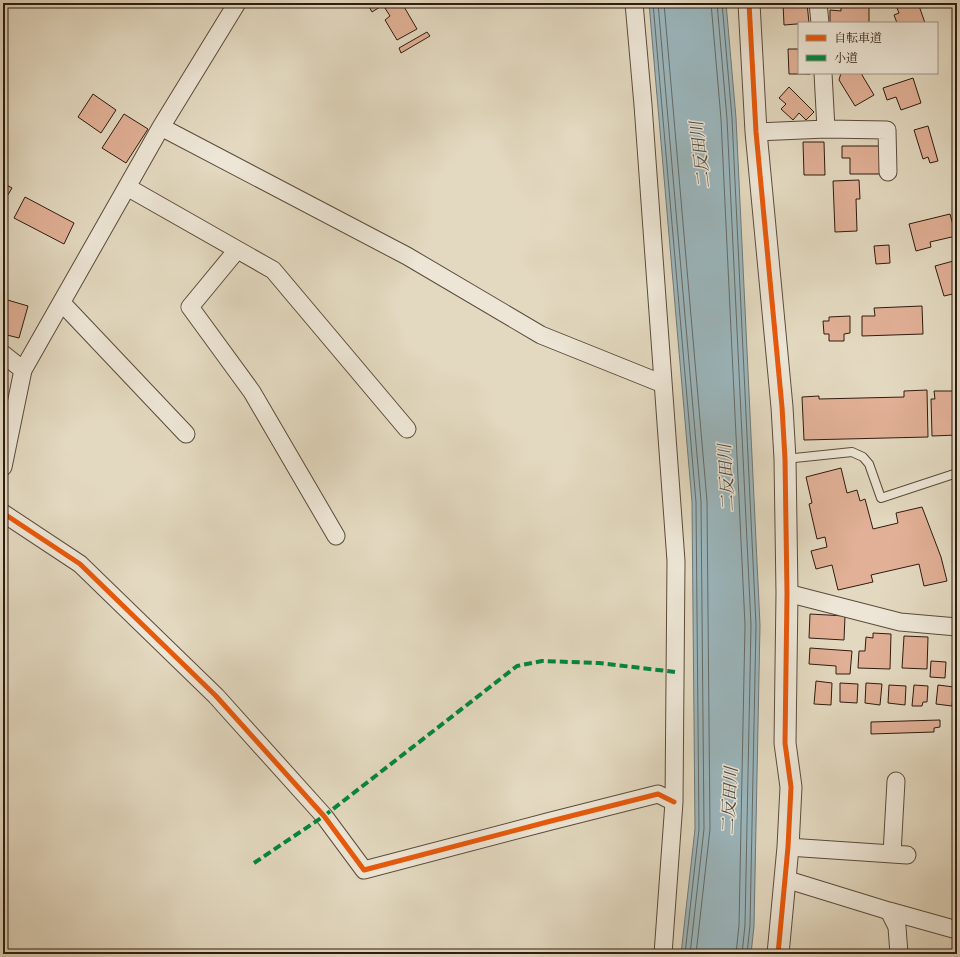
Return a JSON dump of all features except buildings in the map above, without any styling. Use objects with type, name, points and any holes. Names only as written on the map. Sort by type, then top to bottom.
[{"type":"street","points":[[3,467],[23,370],[127,187],[237,3]]},
{"type":"street","points":[[748,3],[756,132],[782,407],[785,459],[787,593],[785,744],[791,787],[788,848],[778,954]]},
{"type":"street","points":[[818,3],[820,22]]},
{"type":"street","points":[[635,4],[644,105],[676,561],[674,802],[662,954]]},
{"type":"street","points":[[823,74],[826,129]]},
{"type":"street","points":[[162,127],[407,256],[541,335],[663,384]]},
{"type":"street","points":[[756,132],[826,129],[887,130],[888,172]]},
{"type":"street","points":[[127,187],[273,270],[407,429]]},
{"type":"street","points":[[237,250],[190,307],[252,392],[336,536]]},
{"type":"street","points":[[62,302],[186,434]]},
{"type":"street","points":[[3,354],[23,370]]},
{"type":"street","points":[[3,513],[80,564],[216,696],[324,816],[364,870],[551,820],[658,794],[674,802]]},
{"type":"street","points":[[787,593],[900,622],[957,627]]},
{"type":"street","points":[[788,848],[900,855],[896,781]]},
{"type":"street","points":[[785,879],[957,930]]},
{"type":"street","points":[[889,911],[897,927],[899,954]]},
{"type":"lane","points":[[785,459],[852,452],[863,457],[869,464],[881,498],[957,473]]},
{"type":"water","name":"二反田川","points":[[649,3],[726,3],[736,118],[760,625],[754,926],[751,954],[681,954],[695,829],[692,502]]},
{"type":"marked path","points":[[254,863],[324,816],[517,666],[542,661],[599,663],[675,672]]},
{"type":"cycle path","points":[[749,3],[756,132],[782,407],[785,459],[787,593],[785,743],[791,787],[788,847],[778,954]]},
{"type":"cycle path","points":[[3,513],[80,564],[216,696],[324,816],[364,870],[658,794],[674,802]]}]
